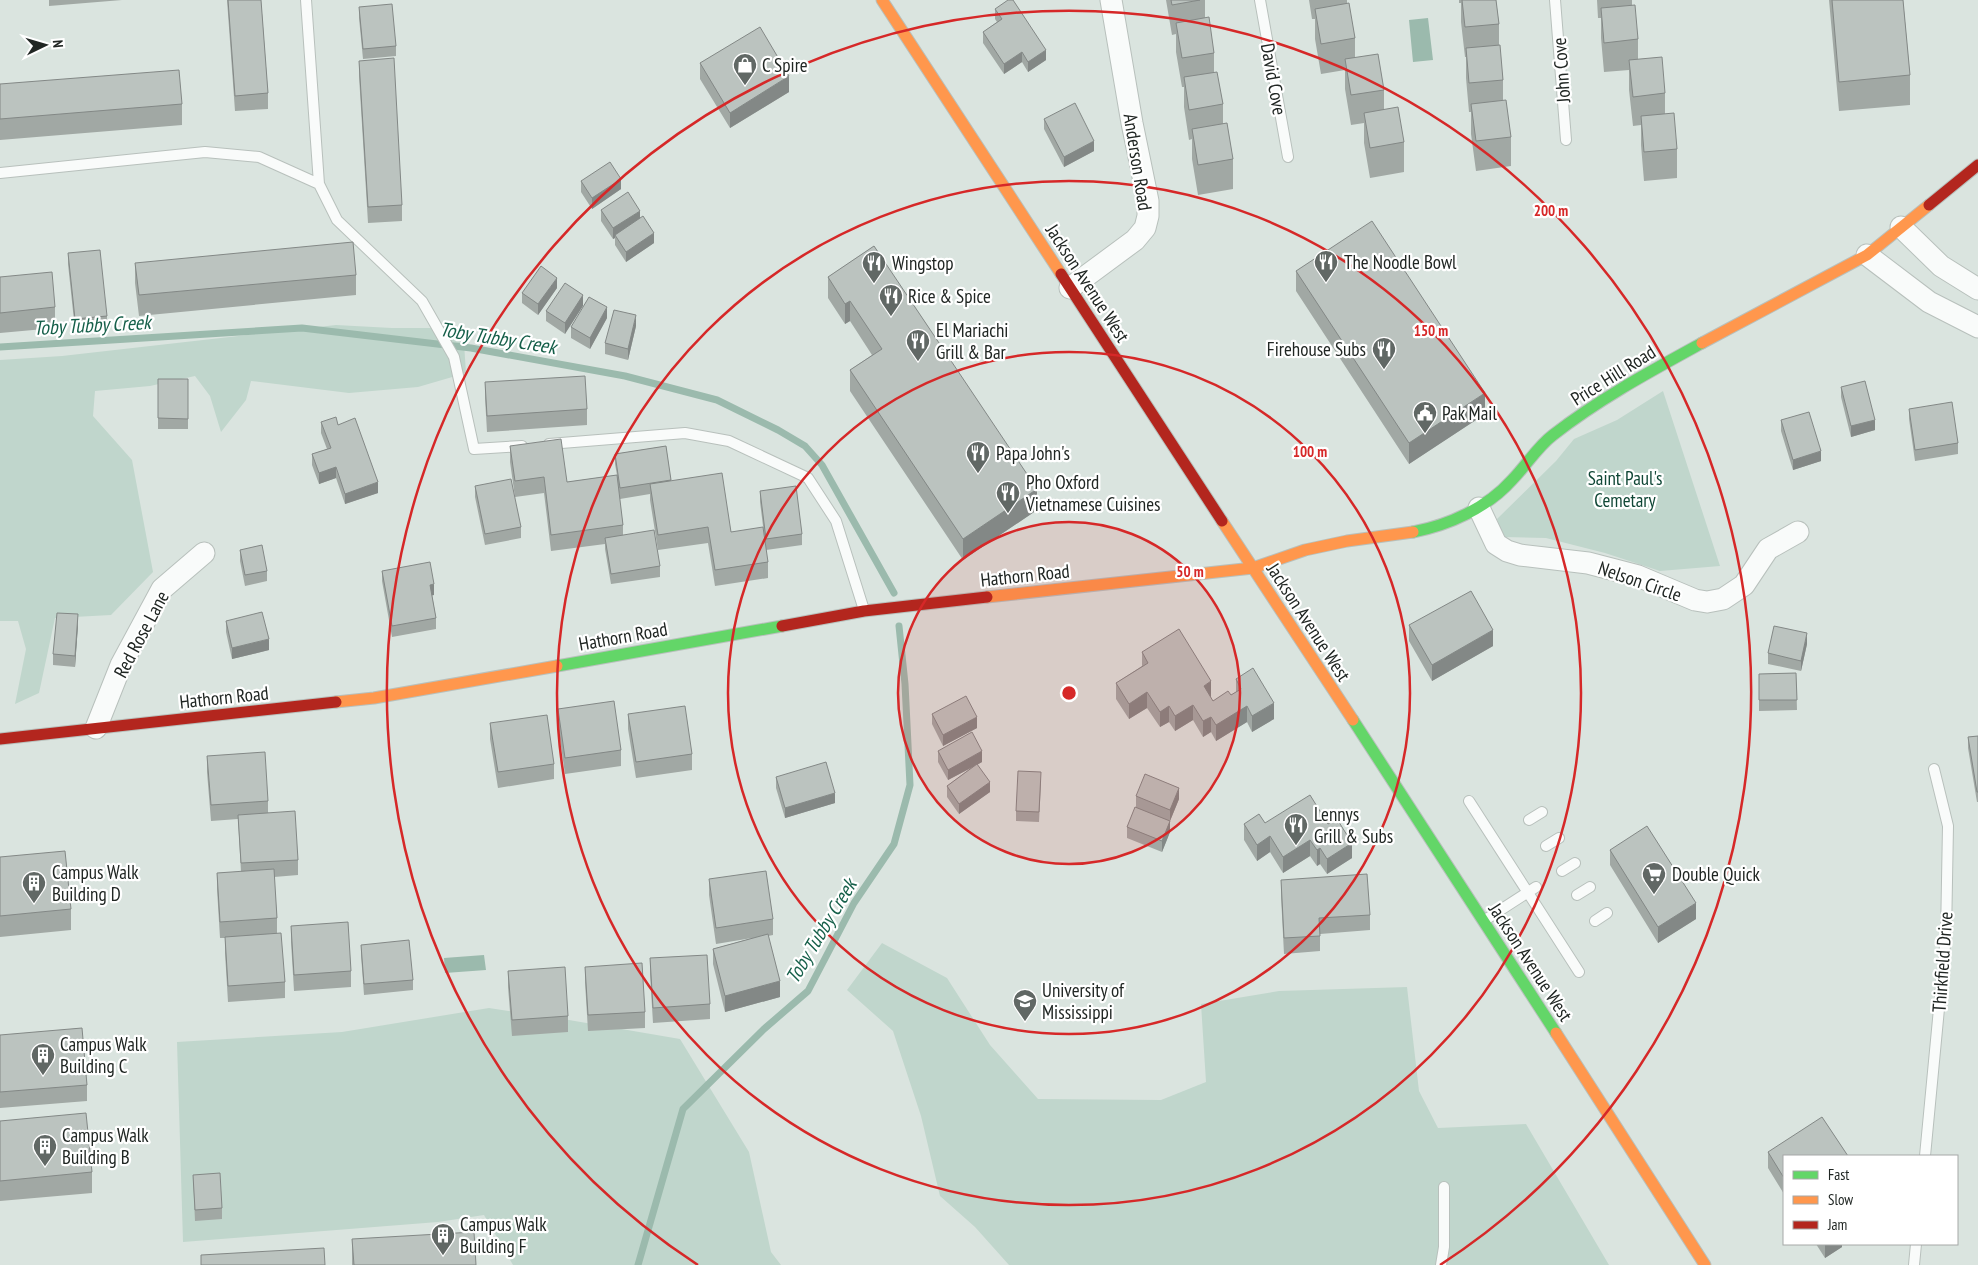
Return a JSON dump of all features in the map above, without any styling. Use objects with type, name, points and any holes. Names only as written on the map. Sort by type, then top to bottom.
[{"type":"street","name":"Jackson Avenue West","points":[[882,0],[1484,921],[1705,1265]]},
{"type":"street","name":"Anderson Road","points":[[1070,288],[1135,240],[1145,228],[1148,216],[1148,201],[1132,123],[1111,0]]},
{"type":"street","name":"Price Hill Road","points":[[1253,568],[1305,550],[1347,540],[1434,528],[1479,508],[1511,482],[1551,436],[1653,370],[1866,255],[1978,165]]},
{"type":"street","points":[[1901,227],[1941,266],[1978,289]]},
{"type":"street","points":[[1866,255],[1930,302],[1978,327]]},
{"type":"street","name":"Nelson Circle","points":[[1479,508],[1496,544],[1507,551],[1520,555],[1588,563],[1630,574],[1670,588],[1695,600],[1706,602],[1723,599],[1744,585],[1768,549],[1798,532]]},
{"type":"street","name":"Red Rose Lane","points":[[96,728],[121,665],[162,589],[204,553]]},
{"type":"street","name":"Hathorn Road","points":[[0,739],[374,698],[864,611],[1253,568]]},
{"type":"lane","points":[[306,0],[319,184],[337,220],[422,301],[454,357],[474,449],[685,433],[729,442],[808,478],[836,521],[864,611]]},
{"type":"lane","name":"David Cove","points":[[1260,0],[1288,157]]},
{"type":"lane","name":"John Cove","points":[[1555,0],[1566,140]]},
{"type":"lane","points":[[0,173],[205,152],[259,157],[319,184]]},
{"type":"lane","name":"Thirkfield Drive","points":[[1925,1155],[1946,936],[1948,826],[1934,769]]},
{"type":"lane","points":[[1469,801],[1516,864],[1565,941],[1579,972]]},
{"type":"lane","points":[[1529,820],[1542,812]]},
{"type":"lane","points":[[1546,846],[1559,838]]},
{"type":"lane","points":[[1562,871],[1575,863]]},
{"type":"lane","points":[[1577,895],[1590,886]]},
{"type":"lane","points":[[1484,921],[1532,889]]},
{"type":"lane","points":[[1595,921],[1607,913]]},
{"type":"lane","points":[[1442,1265],[1444,1246],[1444,1187]]},
{"type":"lane","points":[[1914,1265],[1916,1245]]},
{"type":"green space","points":[[336,325],[392,328],[463,328],[466,373],[418,387],[349,393],[251,381],[246,400],[221,432],[210,396],[195,376],[150,386],[95,391],[93,416],[132,460],[153,572],[111,615],[55,618],[39,693],[15,704],[26,649],[18,621],[0,621],[0,360],[62,356]]},
{"type":"green space","name":"Saint Paul's Cemetary","points":[[1663,391],[1720,566],[1660,571],[1605,553],[1546,538],[1503,537],[1497,519],[1556,461],[1574,439],[1617,420]]},
{"type":"green space","points":[[882,943],[947,978],[990,1045],[1038,1099],[1161,1100],[1206,1082],[1201,1004],[1279,991],[1407,987],[1419,1091],[1438,1128],[1526,1124],[1609,1265],[1009,1265],[975,1227],[940,1196],[921,1116],[893,1031],[847,990]]},
{"type":"green space","points":[[489,1008],[680,1039],[749,1152],[771,1252],[781,1265],[513,1265],[484,1215],[438,1222],[183,1242],[177,1042],[342,1032]]},
{"type":"shaded area","points":[[1428,18],[1433,60],[1413,62],[1409,20]]},
{"type":"shaded area","points":[[484,955],[486,970],[445,973],[444,958]]},
{"type":"building","points":[[228,0],[261,0],[268,93],[235,96]]},
{"type":"building","points":[[1008,0],[1013,0],[1046,50],[1028,62],[1022,52],[1004,64],[983,32],[1002,19],[995,9]]},
{"type":"building","points":[[1171,0],[1200,0],[1172,5]]},
{"type":"building","points":[[1462,0],[1496,0],[1499,24],[1465,27]]},
{"type":"building","points":[[1832,0],[1903,0],[1910,75],[1839,82]]},
{"type":"building","points":[[1349,3],[1355,38],[1321,44],[1315,9]]},
{"type":"building","points":[[392,4],[396,46],[363,49],[359,7]]},
{"type":"building","points":[[1635,5],[1638,39],[1604,43],[1601,8]]},
{"type":"building","points":[[1209,17],[1214,53],[1182,58],[1176,23]]},
{"type":"building","name":"C Spire","points":[[760,27],[789,76],[730,113],[700,63]]},
{"type":"building","points":[[1500,45],[1503,80],[1469,83],[1466,48]]},
{"type":"building","points":[[1378,54],[1384,90],[1351,95],[1345,59]]},
{"type":"building","points":[[1662,57],[1665,93],[1633,97],[1629,60]]},
{"type":"building","points":[[394,58],[402,205],[368,207],[359,61]]},
{"type":"building","points":[[179,70],[182,104],[0,119],[0,84]]},
{"type":"building","points":[[1217,72],[1223,104],[1189,110],[1184,77]]},
{"type":"building","points":[[1506,100],[1511,137],[1476,141],[1471,104]]},
{"type":"building","points":[[1075,103],[1094,141],[1064,157],[1044,119]]},
{"type":"building","points":[[1398,107],[1404,142],[1370,148],[1364,113]]},
{"type":"building","points":[[1674,113],[1677,149],[1644,152],[1641,116]]},
{"type":"building","points":[[1227,123],[1233,159],[1198,165],[1192,129]]},
{"type":"building","points":[[610,162],[621,179],[592,198],[581,181]]},
{"type":"building","points":[[628,192],[640,211],[613,228],[601,210]]},
{"type":"building","points":[[643,216],[654,233],[626,252],[615,235]]},
{"type":"building","points":[[1372,221],[1485,393],[1409,443],[1296,271]]},
{"type":"building","points":[[353,242],[356,275],[139,295],[135,263]]},
{"type":"building","points":[[874,246],[1037,489],[963,539],[850,370],[882,349],[850,301],[845,304],[828,277]]},
{"type":"building","points":[[100,250],[107,316],[75,319],[68,253]]},
{"type":"building","points":[[541,266],[557,278],[538,304],[522,293]]},
{"type":"building","points":[[52,272],[55,307],[0,313],[0,277]]},
{"type":"building","points":[[565,283],[583,295],[565,323],[546,311]]},
{"type":"building","points":[[589,297],[607,307],[590,338],[571,327]]},
{"type":"building","points":[[614,310],[636,315],[628,349],[605,343]]},
{"type":"building","points":[[585,376],[587,409],[487,416],[485,382]]},
{"type":"building","points":[[158,379],[188,379],[188,419],[158,418]]},
{"type":"building","points":[[1865,381],[1875,420],[1851,426],[1841,387]]},
{"type":"building","points":[[1952,402],[1958,443],[1915,450],[1909,409]]},
{"type":"building","points":[[1809,412],[1821,451],[1793,460],[1781,420]]},
{"type":"building","points":[[336,417],[338,425],[355,418],[378,482],[345,494],[336,467],[319,473],[312,454],[331,448],[321,422]]},
{"type":"building","points":[[561,439],[567,482],[617,475],[623,525],[551,535],[544,477],[515,481],[510,446]]},
{"type":"building","points":[[666,446],[671,480],[620,488],[615,454]]},
{"type":"building","points":[[722,473],[731,532],[763,527],[768,562],[715,570],[708,527],[658,535],[650,484]]},
{"type":"building","points":[[511,479],[521,527],[485,534],[475,486]]},
{"type":"building","points":[[796,486],[802,534],[766,539],[760,491]]},
{"type":"building","points":[[654,530],[660,566],[611,574],[605,538]]},
{"type":"building","points":[[262,545],[267,571],[245,575],[240,550]]},
{"type":"building","points":[[430,562],[434,584],[430,585],[436,618],[392,626],[382,571]]},
{"type":"building","points":[[1471,591],[1493,630],[1432,665],[1409,625]]},
{"type":"building","points":[[262,612],[269,639],[232,648],[226,621]]},
{"type":"building","points":[[57,613],[78,614],[75,656],[53,654]]},
{"type":"building","points":[[1774,626],[1807,633],[1801,661],[1768,653]]},
{"type":"building","points":[[1179,629],[1211,681],[1204,686],[1213,701],[1228,691],[1231,695],[1241,689],[1236,679],[1253,668],[1274,703],[1252,716],[1247,706],[1216,725],[1211,717],[1203,721],[1193,705],[1175,716],[1169,706],[1160,712],[1147,692],[1129,704],[1116,683],[1148,663],[1142,652]]},
{"type":"building","points":[[1796,673],[1797,700],[1759,700],[1759,674]]},
{"type":"building","points":[[966,696],[977,717],[943,735],[932,714]]},
{"type":"building","points":[[614,701],[621,750],[565,758],[558,709]]},
{"type":"building","points":[[685,706],[692,754],[636,762],[628,714]]},
{"type":"building","points":[[547,715],[554,764],[498,772],[490,723]]},
{"type":"building","points":[[972,732],[982,751],[948,770],[938,751]]},
{"type":"building","points":[[1978,736],[1978,792],[1977,792],[1968,737]]},
{"type":"building","points":[[265,752],[268,801],[211,805],[207,756]]},
{"type":"building","points":[[826,762],[835,793],[785,808],[776,777]]},
{"type":"building","points":[[977,764],[990,782],[959,804],[947,786]]},
{"type":"building","points":[[1018,771],[1041,772],[1039,812],[1016,811]]},
{"type":"building","points":[[1145,774],[1179,788],[1170,810],[1136,796]]},
{"type":"building","points":[[1310,795],[1328,824],[1337,819],[1352,843],[1327,859],[1320,848],[1317,850],[1310,840],[1283,857],[1270,836],[1257,845],[1244,824],[1259,814],[1265,823]]},
{"type":"building","points":[[1135,807],[1170,821],[1162,841],[1127,827]]},
{"type":"building","points":[[295,811],[298,860],[241,863],[238,815]]},
{"type":"building","name":"Double Quick","points":[[1647,826],[1696,903],[1658,927],[1610,850]]},
{"type":"building","name":"Campus Walk Building D","points":[[65,851],[71,909],[0,916],[0,857]]},
{"type":"building","points":[[274,869],[277,918],[220,922],[217,873]]},
{"type":"building","points":[[766,871],[773,919],[716,928],[709,879]]},
{"type":"building","points":[[1367,874],[1370,915],[1319,918],[1320,936],[1284,938],[1281,880]]},
{"type":"building","points":[[348,922],[351,971],[294,975],[291,926]]},
{"type":"building","points":[[281,933],[285,982],[228,986],[225,937]]},
{"type":"building","points":[[768,934],[780,981],[725,996],[713,949]]},
{"type":"building","points":[[409,940],[413,980],[364,984],[361,945]]},
{"type":"building","points":[[707,955],[710,1004],[653,1008],[650,958]]},
{"type":"building","points":[[642,963],[645,1012],[588,1015],[585,967]]},
{"type":"building","points":[[565,967],[568,1016],[512,1020],[508,971]]},
{"type":"building","name":"Campus Walk Building C","points":[[82,1028],[87,1085],[0,1092],[0,1035]]},
{"type":"building","name":"Campus Walk Building B","points":[[86,1113],[92,1172],[0,1181],[0,1121]]},
{"type":"building","points":[[1822,1117],[1847,1155],[1783,1155],[1783,1176],[1768,1152]]},
{"type":"building","points":[[220,1173],[222,1208],[195,1210],[193,1175]]},
{"type":"building","points":[[474,1232],[476,1265],[354,1265],[352,1239]]},
{"type":"building","points":[[324,1248],[325,1265],[201,1265],[201,1255]]},
{"type":"waterway","name":"Toby Tubby Creek","points":[[0,347],[302,328],[471,348],[625,376],[717,400],[778,430],[805,446],[822,465],[894,593]]},
{"type":"waterway","name":"Toby Tubby Creek","points":[[638,1265],[683,1109],[764,1029],[808,991],[854,903],[894,844],[910,785],[905,684],[899,626]]},
{"type":"traffic: fast","points":[[1413,532],[1454,520],[1479,507],[1502,490],[1553,435],[1589,409],[1626,386],[1702,343]]},
{"type":"traffic: fast","points":[[557,666],[782,626]]},
{"type":"traffic: fast","points":[[1353,720],[1556,1033]]},
{"type":"traffic: slow","points":[[882,0],[1061,274]]},
{"type":"traffic: slow","points":[[1702,343],[1867,255],[1929,205]]},
{"type":"traffic: slow","points":[[1222,521],[1353,720]]},
{"type":"traffic: slow","points":[[987,597],[1253,568],[1305,550],[1347,541],[1413,532]]},
{"type":"traffic: slow","points":[[336,702],[374,698],[557,666]]},
{"type":"traffic: slow","points":[[1556,1033],[1705,1265]]},
{"type":"traffic: jam","points":[[1929,205],[1978,165]]},
{"type":"traffic: jam","points":[[1061,274],[1222,521]]},
{"type":"traffic: jam","points":[[782,626],[864,611],[987,597]]},
{"type":"traffic: jam","points":[[0,739],[336,702]]},
{"type":"place","name":"C Spire","points":[[745,86]]},
{"type":"place","name":"The Noodle Bowl","points":[[1326,283]]},
{"type":"place","name":"Wingstop","points":[[874,284]]},
{"type":"place","name":"Rice & Spice","points":[[891,317]]},
{"type":"place","name":"El Mariachi Grill & Bar","points":[[918,362]]},
{"type":"place","name":"Firehouse Subs","points":[[1384,370]]},
{"type":"place","name":"Pak Mail","points":[[1425,434]]},
{"type":"place","name":"Papa John's","points":[[978,474]]},
{"type":"place","name":"Pho Oxford Vietnamese Cuisines","points":[[1008,514]]},
{"type":"place","name":"Lennys Grill & Subs","points":[[1296,846]]},
{"type":"place","name":"Double Quick","points":[[1654,895]]},
{"type":"place","name":"Campus Walk Building D","points":[[34,904]]},
{"type":"place","name":"University of Mississippi","points":[[1025,1022]]},
{"type":"place","name":"Campus Walk Building C","points":[[43,1076]]},
{"type":"place","name":"Campus Walk Building B","points":[[45,1167]]},
{"type":"place","name":"Campus Walk Building F","points":[[443,1256]]}]
